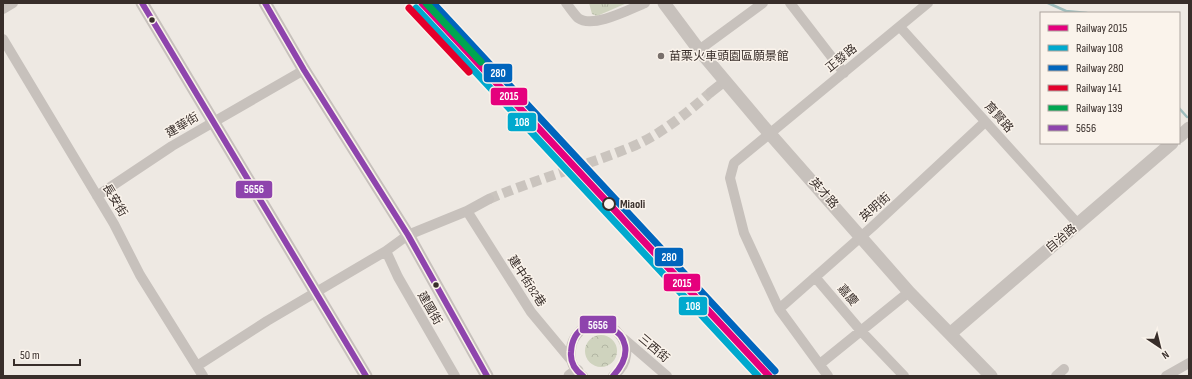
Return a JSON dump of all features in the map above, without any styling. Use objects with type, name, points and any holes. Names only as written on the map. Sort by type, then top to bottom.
[{"type":"street","points":[[3,9],[12,3]]},
{"type":"street","points":[[142,3],[317,292],[366,376]]},
{"type":"street","points":[[265,3],[304,70],[408,234],[487,376]]},
{"type":"street","points":[[566,3],[578,18],[598,21],[645,3]]},
{"type":"street","name":"英才路","points":[[664,3],[699,50],[770,134],[862,236],[910,292],[991,376]]},
{"type":"street","points":[[699,50],[763,3]]},
{"type":"street","points":[[790,3],[844,73]]},
{"type":"street","name":"正發路","points":[[779,309],[744,233],[730,178],[734,163],[928,3]]},
{"type":"street","name":"育賢路","points":[[900,27],[1078,224]]},
{"type":"street","name":"長安街","points":[[3,39],[114,224],[140,275],[203,376]]},
{"type":"street","name":"建華街","points":[[97,196],[172,146],[213,121],[304,70]]},
{"type":"street","points":[[711,92],[725,81]]},
{"type":"street","name":"英明街","points":[[779,309],[862,236],[985,122]]},
{"type":"street","points":[[1180,136],[1189,128]]},
{"type":"street","name":"自治路","points":[[951,333],[1171,144]]},
{"type":"street","points":[[197,366],[386,251],[408,234],[467,210],[489,199]]},
{"type":"street","name":"建中街82巷","points":[[467,210],[531,312],[577,372]]},
{"type":"street","name":"建國街","points":[[386,251],[398,277],[455,376]]},
{"type":"street","name":"嘉慶","points":[[815,277],[861,331],[904,376]]},
{"type":"street","points":[[820,364],[910,292]]},
{"type":"street","points":[[779,309],[828,376]]},
{"type":"street","name":"三西街","points":[[577,372],[570,351],[574,339],[583,329],[591,325],[600,324],[610,326],[618,332],[624,340],[667,376]]},
{"type":"street","points":[[613,376],[624,365],[626,357],[624,340]]},
{"type":"street","points":[[1166,376],[1189,363]]},
{"type":"street","points":[[1056,376],[1064,369]]},
{"type":"green space","points":[[589,3],[627,3],[597,16],[592,14]]},
{"type":"green space","points":[[601,335],[607,336],[614,342],[617,351],[616,357],[610,364],[601,367],[595,366],[588,360],[585,351],[586,345],[592,338]]},
{"type":"waterway","points":[[1048,3],[1066,11],[1076,12]]},
{"type":"waterway","points":[[1180,109],[1187,117]]},
{"type":"tunnel","points":[[489,199],[636,145],[666,128],[711,92]]},
{"type":"railway","points":[[475,67],[762,376]]},
{"type":"rail line","name":"2015","points":[[422,3],[769,376]]},
{"type":"rail line","name":"139","points":[[426,3],[481,62]]},
{"type":"rail line","name":"280","points":[[433,3],[775,371]]},
{"type":"rail line","name":"141","points":[[409,8],[469,72]]},
{"type":"rail line","name":"108","points":[[416,8],[758,376]]},
{"type":"transit line","name":"5656","points":[[142,3],[366,376]]},
{"type":"transit line","name":"5656","points":[[265,3],[304,70],[408,235],[487,376]]},
{"type":"transit line","name":"5656","points":[[583,376],[574,366],[571,359],[575,336],[585,327],[597,325],[609,327],[619,334],[625,346],[624,360],[613,376]]},
{"type":"place","name":"苗栗火車頭園區願景館","points":[[661,56]]},
{"type":"place","name":"Miaoli","points":[[609,204]]}]
